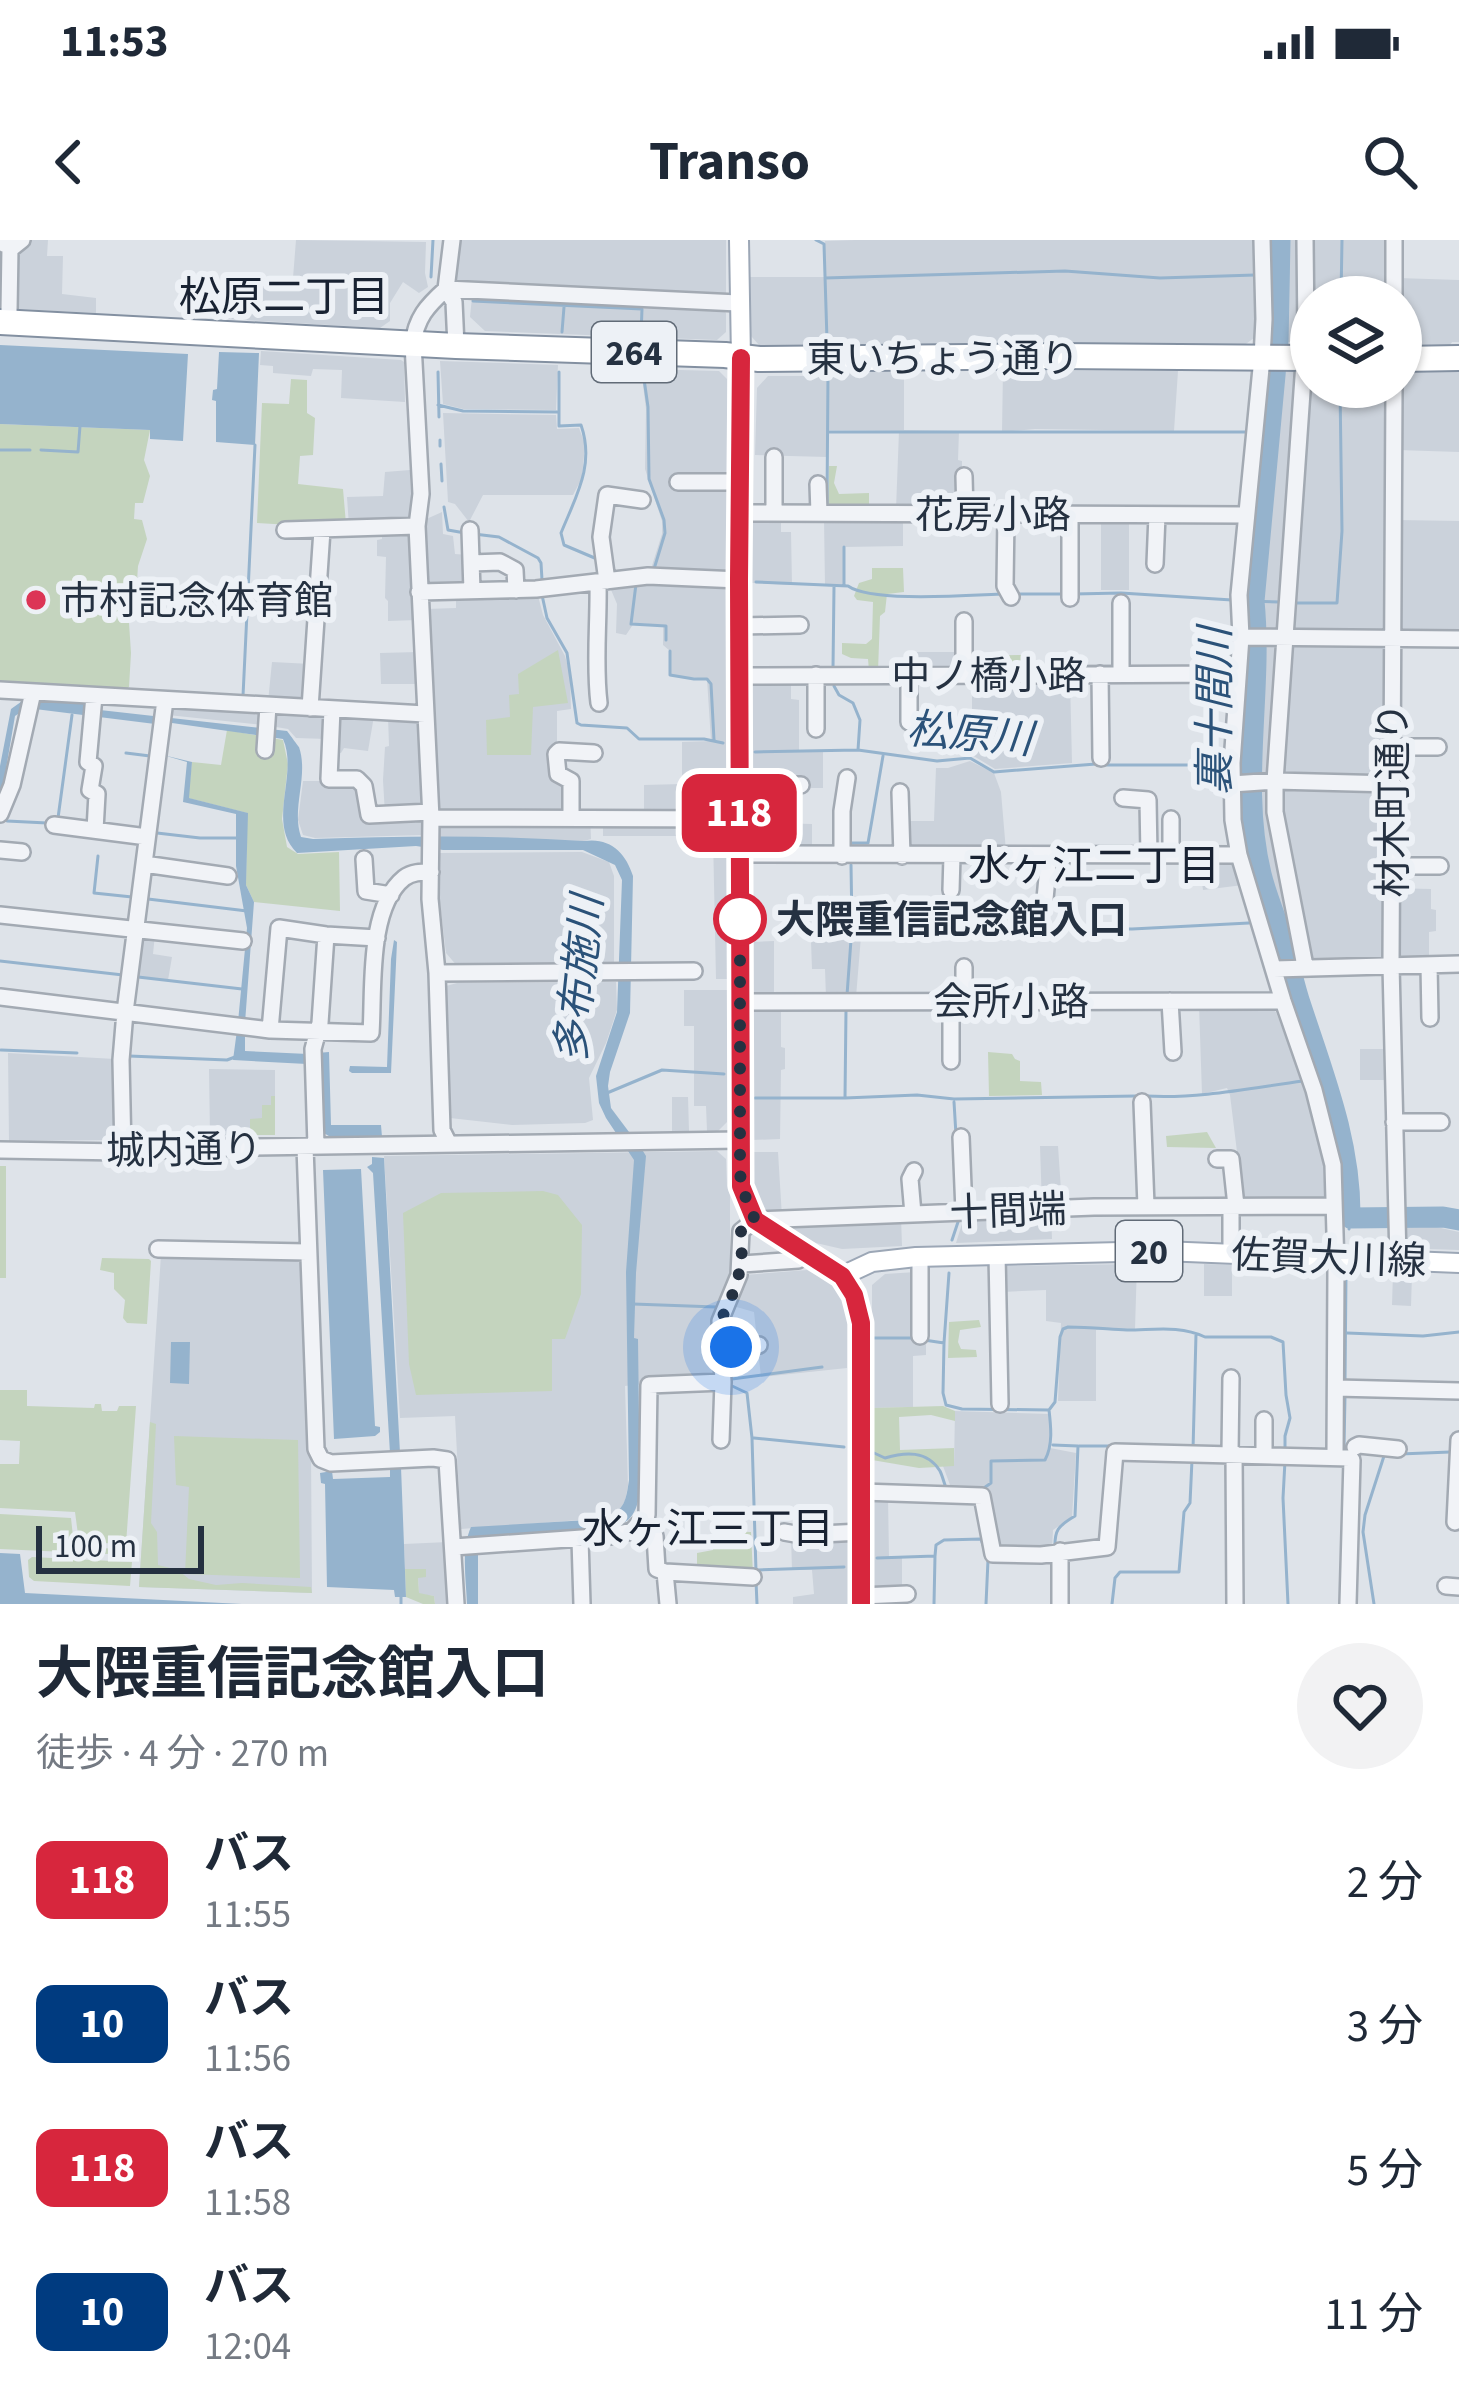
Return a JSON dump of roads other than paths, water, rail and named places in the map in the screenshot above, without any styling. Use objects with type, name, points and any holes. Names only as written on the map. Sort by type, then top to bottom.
[{"type":"highway","name":"東いちょう通り","points":[[4,317],[412,344],[741,358],[1290,351]]},
{"type":"highway","points":[[1422,359],[1459,358]]},
{"type":"main road","points":[[739,240],[741,1186],[755,1220],[842,1276],[854,1295],[861,1323],[861,1600]]},
{"type":"main road","name":"佐賀大川線","points":[[842,1276],[872,1262],[920,1257],[1231,1245],[1459,1263]]},
{"type":"street","points":[[452,240],[446,290],[454,302],[456,346]]},
{"type":"street","points":[[1262,240],[1290,344]]},
{"type":"street","points":[[1301,276],[1305,240]]},
{"type":"street","points":[[1394,240],[1394,276]]},
{"type":"street","points":[[4,317],[10,243]]},
{"type":"street","points":[[738,303],[446,290],[426,306],[412,344],[442,1130],[448,1144],[740,1140]]},
{"type":"street","points":[[1290,355],[1255,431],[1239,600],[1243,637],[1237,674],[1233,820],[1239,854],[1333,1165],[1342,1388],[1335,1456]]},
{"type":"street","points":[[1291,408],[1288,602],[1278,638],[1273,781],[1304,966]]},
{"type":"street","name":"材木町通り","points":[[1394,408],[1391,965],[1398,1260]]},
{"type":"street","points":[[774,457],[774,513]]},
{"type":"street","points":[[964,476],[964,514]]},
{"type":"street","points":[[678,482],[740,482]]},
{"type":"street","points":[[818,484],[819,513]]},
{"type":"street","points":[[599,703],[595,674],[607,495],[642,500]]},
{"type":"street","name":"花房小路","points":[[739,513],[1246,515]]},
{"type":"street","points":[[1006,514],[1005,586],[1010,594]]},
{"type":"street","points":[[1070,515],[1070,592]]},
{"type":"street","points":[[1155,564],[1156,515]]},
{"type":"street","points":[[285,530],[417,526]]},
{"type":"street","points":[[310,708],[322,530]]},
{"type":"street","points":[[470,534],[472,591]]},
{"type":"street","points":[[472,563],[500,562],[515,570],[516,590]]},
{"type":"street","points":[[419,592],[542,589],[652,576],[739,580]]},
{"type":"street","points":[[1121,603],[1121,674]]},
{"type":"street","points":[[964,621],[964,675]]},
{"type":"street","points":[[740,626],[800,625]]},
{"type":"street","points":[[1243,637],[1459,640]]},
{"type":"street","points":[[1100,674],[1100,758]]},
{"type":"street","name":"中ノ橋小路","points":[[740,676],[1237,674]]},
{"type":"street","points":[[816,675],[816,729]]},
{"type":"street","points":[[909,675],[909,722]]},
{"type":"street","points":[[0,691],[31,700],[163,711],[266,729],[310,708],[425,714]]},
{"type":"street","points":[[2,805],[12,785],[31,700]]},
{"type":"street","points":[[93,707],[88,762],[94,766],[90,790],[97,794],[95,830]]},
{"type":"street","points":[[332,709],[328,779],[357,779],[364,786],[369,815],[431,828],[571,818],[739,818]]},
{"type":"street","points":[[123,1152],[125,1012],[163,711]]},
{"type":"street","points":[[1393,747],[1438,747]]},
{"type":"street","points":[[571,818],[571,781],[558,774],[556,754],[594,752]]},
{"type":"street","points":[[1233,775],[1273,781],[1393,784]]},
{"type":"street","points":[[842,856],[848,778]]},
{"type":"street","points":[[739,785],[801,785]]},
{"type":"street","points":[[900,792],[902,856]]},
{"type":"street","points":[[1124,798],[1148,800],[1149,855]]},
{"type":"street","points":[[1171,819],[1171,855]]},
{"type":"street","points":[[54,825],[147,837]]},
{"type":"street","points":[[0,850],[22,852]]},
{"type":"street","points":[[740,854],[1239,854]]},
{"type":"street","points":[[951,890],[952,856]]},
{"type":"street","points":[[1045,899],[1049,856]]},
{"type":"street","points":[[364,859],[366,891],[391,895]]},
{"type":"street","points":[[144,864],[228,876]]},
{"type":"street","points":[[1392,866],[1440,866]]},
{"type":"street","points":[[0,998],[270,1030],[314,1049],[371,1033],[380,916],[401,880],[415,872],[430,872]]},
{"type":"street","points":[[0,915],[243,941]]},
{"type":"street","points":[[270,1030],[279,928],[377,938]]},
{"type":"street","points":[[326,935],[314,1049],[307,1252],[316,1449],[321,1459],[332,1463],[447,1460],[466,1546],[456,1604]]},
{"type":"street","points":[[1276,969],[1459,964]]},
{"type":"street","points":[[1429,965],[1430,1018]]},
{"type":"street","points":[[950,1061],[964,967]]},
{"type":"street","points":[[437,973],[694,971]]},
{"type":"street","points":[[1170,1001],[1173,1052]]},
{"type":"street","name":"会所小路","points":[[740,1002],[1283,1001]]},
{"type":"street","points":[[1142,1102],[1145,1206]]},
{"type":"street","points":[[1394,1122],[1441,1122]]},
{"type":"street","points":[[961,1137],[964,1212]]},
{"type":"street","name":"城内通り","points":[[0,1150],[123,1152],[448,1144]]},
{"type":"street","points":[[1217,1159],[1231,1159],[1231,1245]]},
{"type":"street","points":[[913,1214],[910,1179],[914,1171]]},
{"type":"street","name":"十間端","points":[[755,1220],[1145,1206],[1333,1205]]},
{"type":"street","points":[[721,1440],[726,1347],[720,1322],[742,1264],[741,1231],[755,1220]]},
{"type":"street","points":[[158,1249],[307,1252]]},
{"type":"street","points":[[742,1264],[798,1260],[803,1252]]},
{"type":"street","points":[[998,1254],[1000,1404]]},
{"type":"street","points":[[920,1257],[920,1336]]},
{"type":"street","points":[[726,1347],[759,1345]]},
{"type":"street","points":[[1231,1378],[1234,1604]]},
{"type":"street","points":[[466,1546],[632,1531],[647,1515],[649,1385],[723,1382]]},
{"type":"street","points":[[1342,1388],[1459,1390]]},
{"type":"street","points":[[1264,1420],[1264,1454]]},
{"type":"street","points":[[1455,1522],[1459,1443]]},
{"type":"street","points":[[1355,1447],[1398,1449]]},
{"type":"street","points":[[862,1492],[982,1496],[993,1553],[1055,1552],[1107,1547],[1115,1452],[1335,1456],[1352,1460],[1348,1604]]},
{"type":"street","points":[[641,1522],[655,1536],[657,1568],[665,1572],[753,1577]]},
{"type":"street","points":[[784,1532],[861,1532]]},
{"type":"street","points":[[580,1539],[582,1604]]},
{"type":"street","points":[[1055,1552],[1060,1604]]},
{"type":"street","points":[[665,1572],[668,1604]]},
{"type":"street","points":[[861,1600],[907,1594]]},
{"type":"water","points":[[0,345],[188,354],[183,441],[150,439],[150,430],[0,424]]},
{"type":"water","points":[[219,352],[259,353],[255,445],[216,442],[216,401],[212,400]]},
{"type":"water","points":[[25,699],[287,731],[302,758],[301,837],[593,840],[609,844],[626,860],[633,876],[630,1013],[608,1086],[611,1108],[646,1156],[634,1338],[638,1339],[640,1494],[628,1520],[581,1531],[481,1539],[478,1604],[467,1604],[465,1554],[471,1527],[605,1519],[621,1508],[627,1493],[626,1272],[634,1160],[599,1103],[596,1076],[617,1012],[622,880],[615,865],[583,850],[416,846],[297,853],[284,827],[288,767],[283,739],[27,708],[15,716],[0,804],[0,766],[11,709]]},
{"type":"water","points":[[163,755],[192,762],[189,798],[248,813],[246,885],[254,902],[245,1023],[238,1022],[247,928],[236,866],[236,814],[183,802],[187,762]]},
{"type":"water","points":[[394,940],[391,1073],[352,1073],[350,1066],[387,1067]]},
{"type":"water","points":[[237,1030],[245,1031],[245,1051],[308,1054],[307,1064],[233,1060]]},
{"type":"water","points":[[329,1052],[331,1125],[381,1125],[382,1137],[329,1136],[320,1131],[317,1053]]},
{"type":"water","points":[[372,1157],[384,1158],[400,1453],[390,1453],[373,1173],[367,1167]]},
{"type":"water","points":[[361,1169],[375,1426],[380,1432],[334,1439],[323,1170]]},
{"type":"water","points":[[171,1342],[190,1342],[189,1384],[170,1383]]},
{"type":"water","points":[[390,1467],[401,1467],[406,1597],[395,1597],[394,1590],[327,1587],[325,1484],[320,1473],[332,1471],[333,1479],[390,1477]]},
{"type":"water","points":[[0,1553],[20,1554],[25,1593],[242,1604],[0,1604]]},
{"type":"waterway","name":"松原川","points":[[431,277],[433,240]]},
{"type":"waterway","points":[[816,240],[824,244],[827,340]]},
{"type":"waterway","name":"裏十間川","points":[[1280,240],[1278,343],[1254,601],[1251,772],[1255,840],[1263,882],[1334,1110],[1346,1163],[1350,1218],[1459,1220]]},
{"type":"waterway","points":[[1341,276],[1342,240]]},
{"type":"waterway","points":[[825,278],[1065,271],[1160,278],[1255,275]]},
{"type":"waterway","points":[[473,301],[642,309],[641,335]]},
{"type":"waterway","points":[[562,332],[564,307]]},
{"type":"waterway","name":"松原川","points":[[438,372],[439,417]]},
{"type":"waterway","points":[[559,372],[559,426],[581,425],[586,454],[582,480],[561,533],[564,545],[597,559]]},
{"type":"waterway","points":[[643,372],[649,479],[665,533],[654,569]]},
{"type":"waterway","points":[[827,503],[828,374]]},
{"type":"waterway","points":[[438,405],[463,411],[557,412]]},
{"type":"waterway","points":[[1295,603],[1337,603],[1342,531],[1340,408]]},
{"type":"waterway","points":[[41,450],[78,452],[80,426]]},
{"type":"waterway","points":[[828,432],[1246,432]]},
{"type":"waterway","points":[[440,440],[440,446]]},
{"type":"waterway","points":[[243,696],[255,445]]},
{"type":"waterway","points":[[0,450],[30,450]]},
{"type":"waterway","points":[[441,464],[442,481]]},
{"type":"waterway","name":"松原川","points":[[444,507],[448,530],[465,533]]},
{"type":"waterway","name":"松原川","points":[[474,534],[499,537],[538,558],[542,580]]},
{"type":"waterway","points":[[844,547],[844,586]]},
{"type":"waterway","points":[[756,582],[848,586],[878,595],[1004,594]]},
{"type":"waterway","points":[[636,584],[631,624],[666,626],[666,640]]},
{"type":"waterway","points":[[833,668],[834,587]]},
{"type":"waterway","points":[[1014,594],[1064,594]]},
{"type":"waterway","points":[[1074,594],[1232,600]]},
{"type":"waterway","name":"松原川","points":[[542,595],[547,618],[567,653],[577,723],[627,728],[639,739],[723,743]]},
{"type":"waterway","points":[[1247,601],[1280,602]]},
{"type":"waterway","points":[[670,651],[670,675],[707,679],[711,684],[714,740]]},
{"type":"waterway","points":[[834,686],[853,703],[860,720],[858,750]]},
{"type":"waterway","points":[[58,818],[72,715]]},
{"type":"waterway","name":"松原川","points":[[755,752],[858,750],[937,761],[970,758],[994,772],[1096,764]]},
{"type":"waterway","points":[[126,753],[150,756]]},
{"type":"waterway","points":[[851,848],[850,843],[868,843],[883,756]]},
{"type":"waterway","name":"松原川","points":[[1106,765],[1228,765]]},
{"type":"waterway","name":"松原川","points":[[1238,765],[1251,765]]},
{"type":"waterway","points":[[7,821],[47,823]]},
{"type":"waterway","points":[[157,833],[237,838]]},
{"type":"waterway","points":[[98,856],[94,893],[132,897]]},
{"type":"waterway","points":[[847,995],[851,865]]},
{"type":"waterway","points":[[148,899],[247,911]]},
{"type":"waterway","points":[[852,926],[1132,929],[1249,923]]},
{"type":"waterway","points":[[0,961],[123,975]]},
{"type":"waterway","points":[[138,977],[242,989]]},
{"type":"waterway","points":[[845,1098],[846,1010]]},
{"type":"waterway","points":[[1,1050],[77,1053]]},
{"type":"waterway","points":[[129,1056],[235,1057]]},
{"type":"waterway","points":[[607,1093],[662,1070],[724,1074]]},
{"type":"waterway","points":[[1146,1096],[1205,1094],[1303,1081]]},
{"type":"waterway","points":[[755,1098],[1136,1096]]},
{"type":"waterway","points":[[954,1102],[956,1135]]},
{"type":"waterway","points":[[1349,1229],[1350,1218]]},
{"type":"waterway","points":[[952,1240],[959,1219]]},
{"type":"waterway","points":[[944,1343],[949,1273]]},
{"type":"waterway","points":[[1345,1380],[1346,1274]]},
{"type":"waterway","points":[[633,1304],[716,1307]]},
{"type":"waterway","points":[[1049,1410],[1055,1402],[1060,1337],[1068,1327],[1271,1337],[1283,1342],[1290,1418],[1285,1452]]},
{"type":"waterway","points":[[1347,1333],[1423,1336],[1459,1332]]},
{"type":"waterway","points":[[1193,1450],[1196,1334]]},
{"type":"waterway","points":[[874,1338],[915,1338]]},
{"type":"waterway","points":[[924,1340],[944,1343],[946,1405],[1049,1410],[1045,1460],[991,1461],[991,1483],[981,1490]]},
{"type":"waterway","points":[[732,1379],[822,1367]]},
{"type":"waterway","points":[[730,1382],[747,1393],[756,1571]]},
{"type":"waterway","points":[[1345,1396],[1344,1446],[1349,1449]]},
{"type":"waterway","points":[[754,1438],[844,1447]]},
{"type":"waterway","points":[[1053,1445],[1078,1446],[1075,1516],[1058,1529],[1055,1550]]},
{"type":"waterway","points":[[1079,1446],[1111,1446]]},
{"type":"waterway","points":[[1400,1454],[1450,1452]]},
{"type":"waterway","points":[[874,1453],[885,1458],[908,1454],[929,1459],[947,1490]]},
{"type":"waterway","points":[[1374,1604],[1363,1532],[1384,1456]]},
{"type":"waterway","points":[[1112,1604],[1120,1572],[1179,1572],[1192,1460]]},
{"type":"waterway","points":[[1285,1461],[1288,1604]]},
{"type":"waterway","points":[[935,1556],[936,1545],[944,1540],[981,1539],[985,1551]]},
{"type":"waterway","points":[[877,1558],[935,1556],[934,1604]]},
{"type":"waterway","points":[[986,1604],[988,1560]]},
{"type":"waterway","points":[[758,1570],[844,1567]]},
{"type":"waterway","points":[[756,1581],[757,1604]]},
{"type":"waterway","points":[[401,1593],[401,1604]]},
{"type":"place","name":"市村記念体育館","points":[[36,600]]},
{"type":"place","name":"大隈重信記念館入口","points":[[740,919]]},
{"type":"district","name":"松原二丁目","points":[[284,296]]},
{"type":"district","name":"水ヶ江二丁目","points":[[1094,865]]},
{"type":"district","name":"水ヶ江三丁目","points":[[708,1528]]},
{"type":"water label","name":"多布施川","points":[[578,979]]}]
